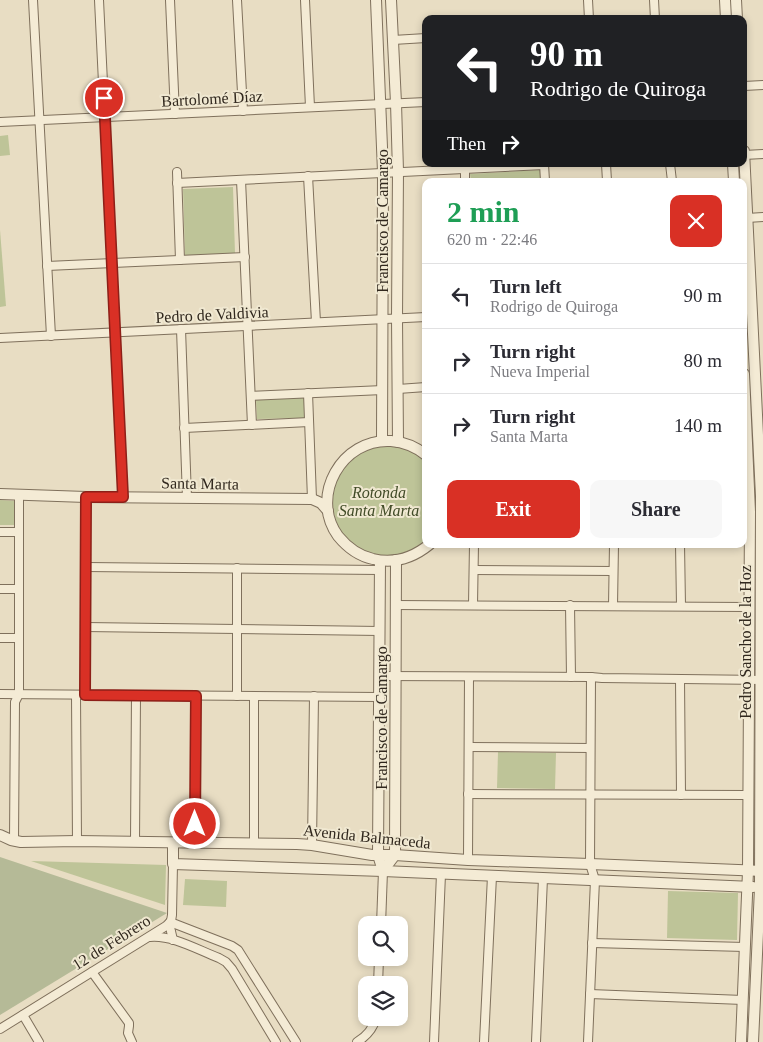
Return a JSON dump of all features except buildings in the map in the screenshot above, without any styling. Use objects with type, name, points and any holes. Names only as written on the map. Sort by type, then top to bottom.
[{"type":"street","points":[[33,0],[51,336]]},
{"type":"street","points":[[99,0],[123,497]]},
{"type":"street","points":[[170,0],[175,114]]},
{"type":"street","points":[[237,0],[243,111]]},
{"type":"street","points":[[305,0],[310,107]]},
{"type":"street","name":"Francisco de Camargo","points":[[376,0],[383,172],[382,441]]},
{"type":"street","name":"Francisco de Camargo","points":[[391,0],[398,172],[398,442]]},
{"type":"street","points":[[588,0],[589,15]]},
{"type":"street","points":[[654,0],[655,15]]},
{"type":"street","points":[[725,0],[726,15]]},
{"type":"street","points":[[736,0],[737,15]]},
{"type":"street","points":[[393,40],[422,38]]},
{"type":"street","points":[[747,86],[763,85]]},
{"type":"street","name":"Bartolomé Díaz","points":[[0,122],[422,102]]},
{"type":"street","points":[[747,154],[763,154]]},
{"type":"street","points":[[177,182],[497,167]]},
{"type":"street","points":[[465,169],[465,178]]},
{"type":"street","points":[[176,172],[180,260]]},
{"type":"street","points":[[308,176],[316,322]]},
{"type":"street","points":[[241,180],[252,425]]},
{"type":"street","points":[[747,218],[763,217]]},
{"type":"street","name":"Pedro Sancho de la Hoz","points":[[747,218],[747,301],[759,361],[762,500],[761,888],[759,993],[753,1042]]},
{"type":"street","points":[[47,266],[245,257]]},
{"type":"street","name":"Pedro de Valdivia","points":[[0,338],[422,317]]},
{"type":"street","points":[[181,329],[187,498]]},
{"type":"street","points":[[398,389],[422,387]]},
{"type":"street","points":[[251,396],[383,390]]},
{"type":"street","points":[[308,393],[312,500]]},
{"type":"street","points":[[184,428],[309,422]]},
{"type":"street","points":[[380,565],[350,548],[335,531],[328,511],[327,500],[334,474],[350,454],[365,445],[382,441],[398,442],[422,453]]},
{"type":"street","points":[[312,500],[328,491]]},
{"type":"street","name":"Santa Marta","points":[[0,494],[312,500]]},
{"type":"street","points":[[14,841],[15,702],[19,694],[19,494]]},
{"type":"street","points":[[77,841],[85,627],[86,497]]},
{"type":"street","points":[[312,500],[321,503],[328,511]]},
{"type":"street","points":[[747,500],[762,500]]},
{"type":"street","name":"Pedro Sancho de la Hoz","points":[[741,1042],[748,887],[749,607],[747,500]]},
{"type":"street","points":[[0,532],[19,532]]},
{"type":"street","points":[[86,567],[237,568],[380,565],[414,555],[424,548]]},
{"type":"street","points":[[473,605],[474,548]]},
{"type":"street","points":[[613,606],[614,548]]},
{"type":"street","points":[[680,548],[681,606]]},
{"type":"street","name":"Francisco de Camargo","points":[[395,855],[396,560]]},
{"type":"street","name":"Francisco de Camargo","points":[[380,565],[378,855],[383,871],[381,916]]},
{"type":"street","points":[[237,568],[237,696]]},
{"type":"street","points":[[474,570],[613,571]]},
{"type":"street","points":[[0,589],[19,589]]},
{"type":"street","points":[[396,605],[749,607]]},
{"type":"street","points":[[570,605],[571,677]]},
{"type":"street","points":[[85,627],[380,631]]},
{"type":"street","points":[[0,638],[19,638]]},
{"type":"street","points":[[379,676],[762,680]]},
{"type":"street","points":[[468,860],[469,677]]},
{"type":"street","points":[[588,1042],[595,880],[590,864],[590,677]]},
{"type":"street","points":[[680,679],[681,794]]},
{"type":"street","points":[[0,694],[379,697]]},
{"type":"street","points":[[135,842],[136,695]]},
{"type":"street","points":[[195,843],[196,696]]},
{"type":"street","points":[[254,696],[254,843]]},
{"type":"street","points":[[312,845],[314,696]]},
{"type":"street","points":[[469,747],[590,748]]},
{"type":"street","points":[[468,794],[748,795]]},
{"type":"street","name":"Avenida Balmaceda","points":[[0,835],[21,842],[296,844],[378,855],[761,871]]},
{"type":"street","name":"12 de Febrero","points":[[0,1029],[170,922],[172,916],[173,843]]},
{"type":"street","points":[[383,871],[395,855]]},
{"type":"street","name":"Avenida Balmaceda","points":[[172,864],[383,871],[761,888]]},
{"type":"street","points":[[434,1042],[441,874]]},
{"type":"street","points":[[484,1042],[492,876]]},
{"type":"street","points":[[536,1042],[543,878]]},
{"type":"street","points":[[173,940],[170,922],[238,950],[296,1042]]},
{"type":"street","points":[[148,937],[163,936],[226,962],[276,1042]]},
{"type":"street","points":[[592,943],[745,947]]},
{"type":"street","points":[[92,972],[129,1023],[128,1033],[132,1042]]},
{"type":"street","points":[[590,994],[743,1000]]},
{"type":"street","points":[[23,1015],[39,1042]]},
{"type":"street","points":[[356,1042],[370,1031],[372,1026]]},
{"type":"green space","points":[[8,135],[10,155],[0,156],[0,136]]},
{"type":"green space","points":[[540,170],[541,178],[471,178],[470,174]]},
{"type":"green space","points":[[233,187],[235,254],[185,256],[183,189]]},
{"type":"green space","points":[[0,230],[6,306],[0,307]]},
{"type":"green space","points":[[306,397],[307,418],[257,419],[256,400]]},
{"type":"green space","name":"Rotonda Santa Marta","points":[[383,445],[401,447],[422,457],[422,545],[414,550],[406,554],[379,557],[358,549],[343,534],[334,514],[333,492],[341,472],[357,455]]},
{"type":"green space","points":[[0,500],[15,501],[15,525],[0,525]]},
{"type":"green space","points":[[498,752],[556,753],[555,789],[497,788]]},
{"type":"green space","points":[[0,857],[167,913],[0,1015]]},
{"type":"green space","points":[[31,861],[166,865],[165,905]]},
{"type":"green space","points":[[185,879],[227,881],[226,907],[183,905]]},
{"type":"green space","points":[[668,891],[738,893],[737,940],[667,938]]},
{"type":"route","points":[[104,98],[123,497],[86,497],[85,695],[196,696],[195,824]]}]
